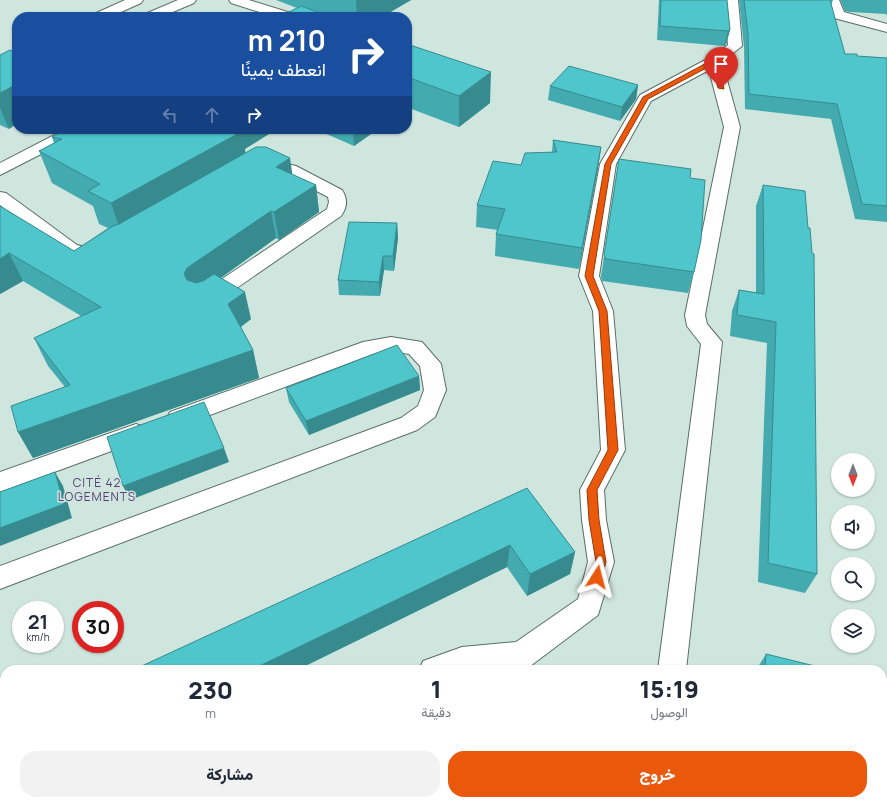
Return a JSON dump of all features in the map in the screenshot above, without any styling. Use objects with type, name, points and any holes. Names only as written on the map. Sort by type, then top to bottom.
[{"type":"street","points":[[110,12],[136,0]]},
{"type":"street","points":[[161,12],[189,0]]},
{"type":"street","points":[[236,0],[273,12]]},
{"type":"street","points":[[448,665],[462,660],[514,662],[589,606],[601,562],[594,520],[592,490],[613,450],[603,311],[589,276],[608,164],[645,98],[714,61],[735,46],[731,0]]},
{"type":"street","points":[[832,0],[838,15],[887,28]]},
{"type":"street","points":[[673,665],[712,342],[697,326],[695,316],[732,127],[714,61]]},
{"type":"street","points":[[0,170],[68,134]]},
{"type":"street","points":[[203,302],[335,212],[338,202],[336,194],[285,168],[268,165],[257,167],[250,171]]},
{"type":"street","points":[[0,197],[70,249],[84,254],[101,253],[121,246]]},
{"type":"street","points":[[0,482],[370,347],[391,344],[415,348],[430,364],[435,390],[427,411],[409,424],[0,578]]},
{"type":"building","points":[[661,0],[727,0],[730,30],[660,26]]},
{"type":"building","points":[[744,0],[830,0],[845,54],[887,58],[887,206],[862,204],[837,104],[749,94],[748,33]]},
{"type":"building","points":[[301,6],[317,12],[289,12]]},
{"type":"building","points":[[412,46],[491,72],[459,96],[412,79]]},
{"type":"building","points":[[10,50],[12,51],[12,87],[0,93],[0,55]]},
{"type":"building","points":[[569,66],[638,85],[622,107],[550,86]]},
{"type":"building","points":[[58,134],[237,134],[111,203],[88,191],[100,184],[39,151],[62,139],[52,137]]},
{"type":"building","points":[[553,140],[601,147],[582,248],[496,234],[505,209],[477,205],[493,161],[521,165],[525,153],[557,152]]},
{"type":"building","points":[[256,147],[266,147],[290,158],[276,167],[316,185],[274,212],[271,211],[187,268],[184,274],[187,280],[196,283],[203,281],[214,274],[245,292],[228,304],[253,350],[18,432],[11,406],[70,385],[34,338],[101,307],[9,253],[0,259],[0,206],[74,251],[113,226]]},
{"type":"building","points":[[619,159],[691,169],[690,178],[705,180],[701,240],[694,272],[606,259],[604,255]]},
{"type":"building","points":[[763,185],[805,191],[808,228],[810,228],[812,253],[814,254],[817,574],[768,563],[776,322],[737,315],[739,290],[764,294]]},
{"type":"building","points":[[349,222],[397,223],[393,256],[383,256],[379,282],[338,280]]},
{"type":"building","points":[[397,345],[419,376],[306,421],[286,388]]},
{"type":"building","points":[[204,402],[224,448],[123,486],[107,437]]},
{"type":"building","points":[[55,472],[64,504],[0,528],[0,492]]},
{"type":"building","points":[[527,488],[575,552],[530,574],[510,545],[261,665],[144,665]]},
{"type":"building","points":[[766,654],[811,665],[765,665]]},
{"type":"district","name":"CITÉ 42 LOGEMENTS","points":[[97,489]]},
{"type":"route","points":[[597,577],[601,562],[594,520],[592,490],[613,450],[603,311],[589,276],[608,164],[645,98],[714,61],[721,88]]}]
